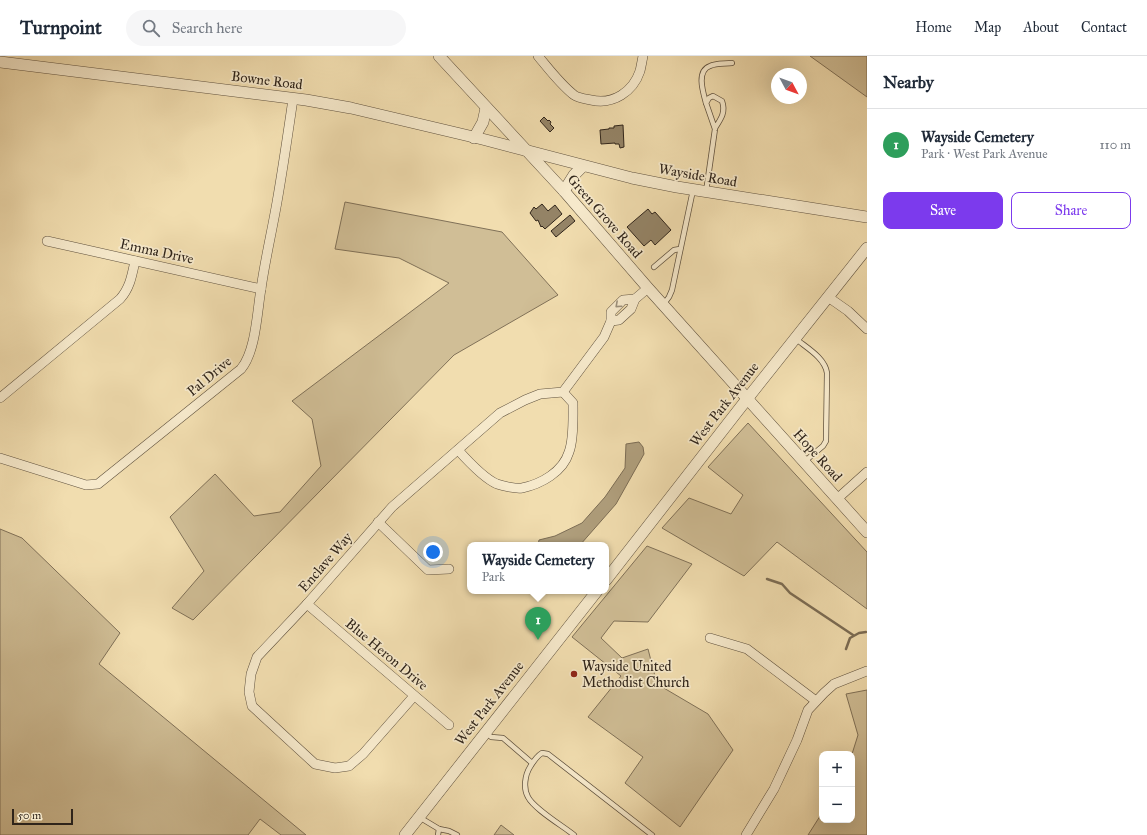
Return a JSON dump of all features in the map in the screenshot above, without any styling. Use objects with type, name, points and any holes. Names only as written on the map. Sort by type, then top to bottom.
[{"type":"street","name":"Green Grove Road","points":[[439,56],[564,191],[747,399]]},
{"type":"street","points":[[538,56],[575,96],[595,101],[607,101],[618,98],[628,90],[634,83],[640,71],[642,56]]},
{"type":"street","name":"Bowne Road","points":[[0,62],[294,99],[351,108],[527,151]]},
{"type":"street","name":"Pal Drive","points":[[0,458],[86,485],[93,485],[102,482],[242,368],[246,363],[250,352],[294,99]]},
{"type":"street","points":[[474,138],[483,122],[486,108]]},
{"type":"street","name":"Wayside Road","points":[[527,151],[632,178],[692,190],[867,217]]},
{"type":"street","points":[[564,191],[574,175],[583,166]]},
{"type":"street","name":"Emma Drive","points":[[47,241],[261,289]]},
{"type":"street","name":"West Park Avenue","points":[[609,576],[867,248]]},
{"type":"street","points":[[0,398],[120,299],[130,282],[135,261]]},
{"type":"street","points":[[458,450],[474,467],[497,484],[520,488],[544,480],[560,468],[569,452],[573,425],[573,403],[563,392],[604,337],[611,321],[611,312],[623,300],[635,299],[648,288]]},
{"type":"street","points":[[828,297],[848,311],[867,329]]},
{"type":"street","name":"Enclave Way","points":[[414,696],[363,754],[348,766],[335,768],[315,764],[252,706],[249,692],[251,674],[257,658],[307,604],[392,507],[500,413],[535,396],[563,392]]},
{"type":"street","name":"Hope Road","points":[[747,399],[867,532]]},
{"type":"street","points":[[837,499],[867,472]]},
{"type":"street","points":[[378,522],[428,570],[449,569]]},
{"type":"street","name":"West Park Avenue","points":[[405,835],[595,594]]},
{"type":"street","name":"Blue Heron Drive","points":[[307,604],[449,725]]},
{"type":"street","points":[[710,638],[747,649],[816,701]]},
{"type":"street","points":[[746,835],[774,789],[797,740],[808,710],[834,684],[867,671]]},
{"type":"lane","points":[[715,129],[706,106],[702,77],[704,70],[710,65],[732,63]]},
{"type":"lane","points":[[706,103],[709,98],[713,96],[721,100],[724,106],[723,115],[715,129],[706,192]]},
{"type":"lane","points":[[663,305],[672,290],[692,190]]},
{"type":"lane","points":[[654,267],[674,250],[680,249]]},
{"type":"lane","points":[[795,338],[823,362],[827,373],[826,441],[823,446],[804,463]]},
{"type":"lane","points":[[485,732],[491,737],[503,738],[532,763]]},
{"type":"lane","points":[[574,835],[536,807],[529,799],[526,789],[526,773],[540,754],[545,752],[652,835]]},
{"type":"lane","points":[[420,817],[439,829],[449,830],[457,835]]},
{"type":"lane","points":[[438,835],[439,829]]},
{"type":"shaded area","points":[[810,56],[867,56],[867,97]]},
{"type":"shaded area","points":[[345,202],[502,232],[558,295],[454,355],[193,620],[172,608],[204,571],[170,517],[215,474],[254,516],[280,512],[321,466],[312,419],[292,401],[449,283],[399,258],[335,249]]},
{"type":"shaded area","points":[[748,423],[867,552],[867,609],[777,542],[744,576],[662,528],[689,498],[731,514],[743,495],[708,467]]},
{"type":"shaded area","points":[[639,442],[643,447],[644,454],[616,504],[583,542],[539,542],[539,540],[555,536],[582,523],[605,497],[625,468],[626,444]]},
{"type":"shaded area","points":[[0,529],[22,538],[120,633],[99,664],[306,835],[281,835],[260,819],[248,835],[0,835]]},
{"type":"shaded area","points":[[647,546],[692,564],[648,622],[614,621],[601,638],[622,658],[648,649],[657,684],[708,714],[733,750],[680,827],[625,783],[643,757],[588,717],[621,676],[572,637],[609,594]]},
{"type":"shaded area","points":[[867,690],[867,835],[808,835],[819,818],[819,823],[855,823],[855,751],[853,751],[858,735],[846,694]]},
{"type":"shaded area","points":[[501,825],[514,835],[494,835]]},
{"type":"building","points":[[544,117],[551,122],[550,124],[554,128],[550,132],[540,121]]},
{"type":"building","points":[[623,125],[624,147],[620,148],[619,144],[615,143],[601,144],[600,130]]},
{"type":"building","points":[[542,204],[548,211],[555,205],[562,214],[545,229],[542,226],[541,227],[538,220],[536,221],[530,213],[534,207],[536,209]]},
{"type":"building","points":[[648,209],[652,214],[655,212],[671,230],[655,245],[651,240],[644,246],[627,227]]},
{"type":"building","points":[[570,215],[575,221],[556,237],[551,231]]},
{"type":"waterway","points":[[767,579],[782,584],[790,593],[853,635]]},
{"type":"waterway","points":[[846,649],[850,638],[859,633],[866,632]]},
{"type":"place","name":"Wayside Cemetery","points":[[538,640]]},
{"type":"place","name":"Wayside United Methodist Church","points":[[574,674]]}]
